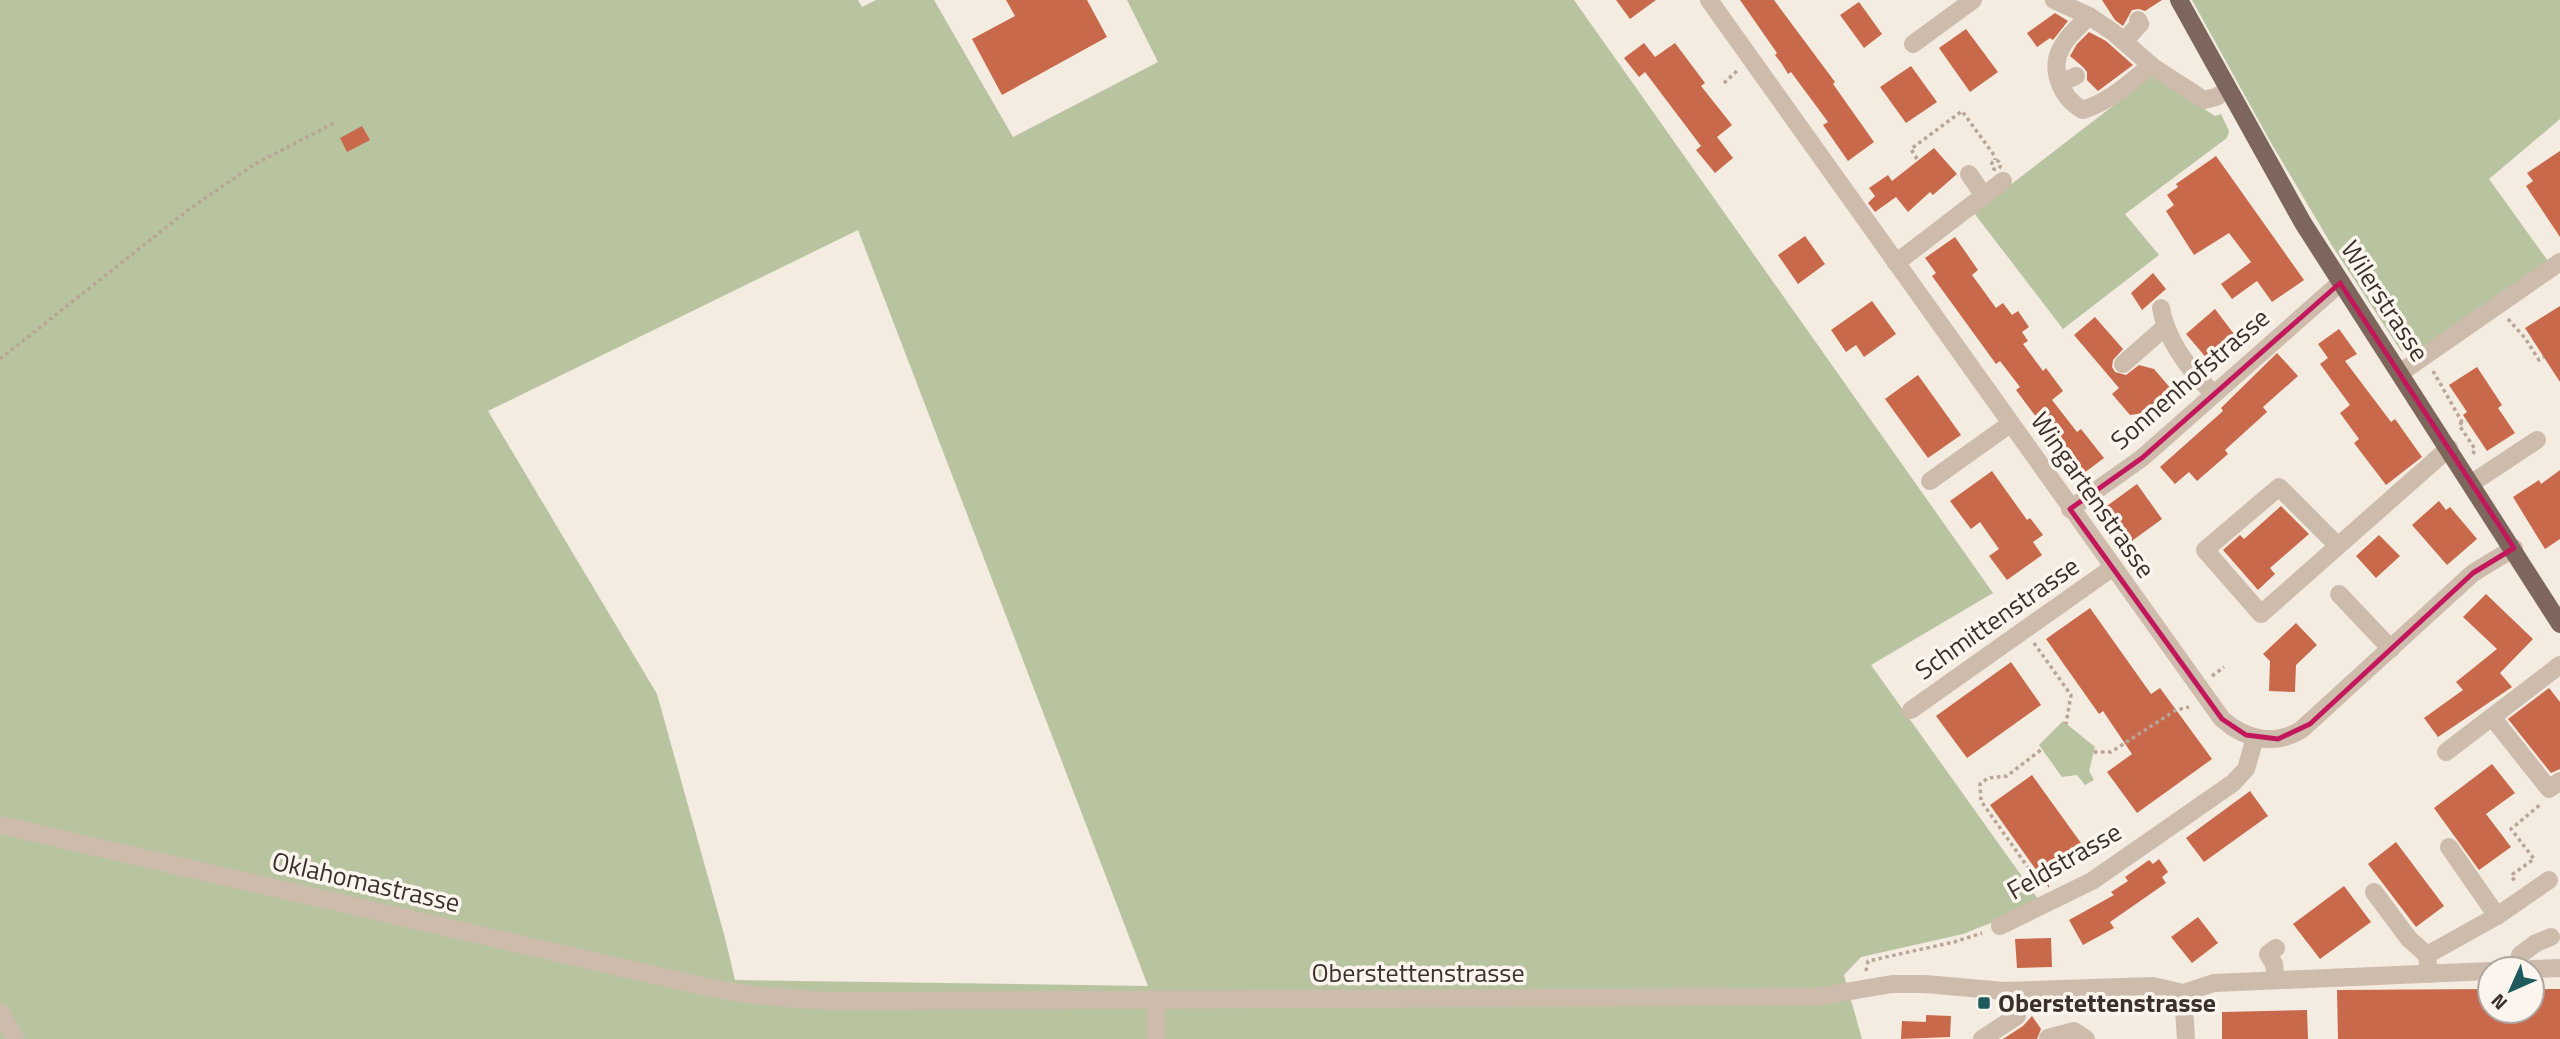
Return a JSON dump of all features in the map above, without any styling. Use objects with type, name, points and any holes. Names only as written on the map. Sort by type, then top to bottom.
[{"type":"main road","name":"Wilerstrasse","points":[[2179,0],[2286,194],[2340,283],[2514,548],[2560,624]]},
{"type":"street","name":"Wingartenstrasse","points":[[1709,0],[2112,568],[2147,604],[2178,646],[2222,719],[2233,729],[2255,738]]},
{"type":"street","points":[[1913,44],[1973,0]]},
{"type":"street","points":[[2054,0],[2089,16],[2151,65],[2203,100],[2228,90]]},
{"type":"street","points":[[2089,16],[2062,45],[2056,66],[2068,79],[2070,103],[2083,110],[2101,104],[2122,91],[2151,65]]},
{"type":"street","points":[[2124,41],[2140,24],[2138,20]]},
{"type":"street","points":[[1969,174],[1984,196]]},
{"type":"street","points":[[1896,263],[2003,181]]},
{"type":"street","points":[[2400,373],[2560,262]]},
{"type":"street","name":"Sonnenhofstrasse","points":[[2070,509],[2142,458],[2340,283]]},
{"type":"street","points":[[2161,308],[2165,328],[2195,376],[2214,394]]},
{"type":"street","points":[[2123,364],[2165,328]]},
{"type":"street","points":[[1930,481],[2010,424]]},
{"type":"street","points":[[2472,483],[2537,440]]},
{"type":"street","points":[[2338,546],[2279,486],[2205,550],[2261,614],[2449,448]]},
{"type":"street","points":[[2255,738],[2278,739],[2301,730],[2473,573],[2514,548]]},
{"type":"street","name":"Schmittenstrasse","points":[[1911,710],[2112,568]]},
{"type":"street","points":[[2339,594],[2391,649]]},
{"type":"street","points":[[2446,752],[2560,665]]},
{"type":"street","points":[[2492,717],[2549,789],[2560,781]]},
{"type":"street","name":"Feldstrasse","points":[[2000,926],[2092,881],[2233,783],[2246,769],[2255,738]]},
{"type":"street","name":"Oklahomastrasse","points":[[0,825],[720,990]]},
{"type":"street","points":[[2449,847],[2497,916]]},
{"type":"street","points":[[2427,956],[2497,916],[2549,880]]},
{"type":"street","points":[[2374,892],[2409,939],[2427,956],[2429,974]]},
{"type":"street","points":[[2519,955],[2536,943],[2551,937]]},
{"type":"street","points":[[2276,980],[2274,964],[2268,954],[2277,948]]},
{"type":"street","name":"Oberstettenstrasse","points":[[720,990],[826,1002],[1806,997],[1905,984],[2004,991],[2153,986],[2183,993],[2214,983],[2476,972]]},
{"type":"street","points":[[2183,993],[2186,1039]]},
{"type":"street","points":[[1156,1000],[1156,1039]]},
{"type":"street","points":[[0,1012],[15,1039]]},
{"type":"street","points":[[1982,1039],[2017,1016]]},
{"type":"street","points":[[2048,1038],[2074,1031],[2086,1039]]},
{"type":"path","points":[[1724,83],[1742,66]]},
{"type":"path","points":[[1917,159],[1911,149],[1962,111],[1995,160]]},
{"type":"path","points":[[0,359],[211,195],[255,164],[336,122]]},
{"type":"path","points":[[2497,305],[2525,338],[2539,360],[2544,357]]},
{"type":"path","points":[[2428,364],[2462,422],[2467,420]]},
{"type":"path","points":[[2025,630],[2071,695],[2066,724]]},
{"type":"path","points":[[2207,679],[2224,667]]},
{"type":"path","points":[[2094,751],[2111,752],[2176,710],[2198,705]]},
{"type":"path","points":[[2042,749],[2007,776],[1988,778],[1980,784],[1981,801],[2052,902]]},
{"type":"path","points":[[2504,886],[2515,878],[2513,874],[2534,859],[2511,829],[2545,802]]},
{"type":"path","points":[[2524,817],[2528,822]]},
{"type":"path","name":"Feldstrasse","points":[[1866,973],[1868,961],[1954,942],[2000,926]]},
{"type":"highlighted area","points":[[2340,283],[2514,548],[2473,573],[2310,724],[2278,739],[2246,735],[2222,719],[2070,509],[2142,458]]},
{"type":"green space","points":[[0,0],[858,0],[862,7],[876,0],[934,0],[1013,137],[1158,62],[1127,0],[1574,0],[1993,593],[1871,665],[2041,903],[1963,934],[1861,957],[1844,975],[1862,1039],[0,1039]],"holes":[[[858,230],[1148,986],[735,980],[657,694],[488,411]]]},
{"type":"green space","points":[[2192,0],[2560,0],[2560,119],[2489,179],[2548,261],[2413,355],[2401,351],[2331,244]]},
{"type":"green space","points":[[2153,75],[2215,116],[2221,114],[2229,131],[2227,138],[2125,214],[2159,255],[2063,329],[1974,213]]},
{"type":"green space","points":[[2063,721],[2095,747],[2089,771],[2094,780],[2085,785],[2077,775],[2062,777],[2039,745]]},
{"type":"building","points":[[1006,0],[1087,0],[1107,37],[1002,95],[972,39],[1015,16]]},
{"type":"building","points":[[1616,0],[1656,0],[1630,19]]},
{"type":"building","points":[[1740,0],[1774,0],[1835,82],[1833,84],[1874,142],[1848,161],[1823,125],[1828,122],[1791,72],[1788,74],[1775,55],[1777,53]]},
{"type":"building","points":[[2102,0],[2162,0],[2145,11],[2132,10],[2123,26],[2115,20]]},
{"type":"building","points":[[1859,2],[1882,34],[1864,48],[1840,15]]},
{"type":"building","points":[[2055,13],[2068,21],[2053,40],[2050,38],[2037,47],[2027,33]]},
{"type":"building","points":[[1966,29],[1998,72],[1970,92],[1939,48]]},
{"type":"building","points":[[2089,32],[2106,41],[2133,65],[2098,91],[2087,80],[2087,72],[2083,67],[2070,56]]},
{"type":"building","points":[[1644,43],[1655,57],[1675,43],[1705,83],[1701,86],[1732,125],[1717,137],[1733,158],[1715,173],[1696,150],[1701,146],[1645,72],[1639,77],[1624,58]]},
{"type":"building","points":[[1911,66],[1937,102],[1906,123],[1880,87]]},
{"type":"building","points":[[362,126],[370,140],[347,152],[340,138]]},
{"type":"building","points":[[1934,148],[1957,174],[1933,195],[1930,192],[1908,212],[1896,197],[1875,212],[1868,203],[1875,196],[1869,188],[1888,175],[1892,181]]},
{"type":"building","points":[[2560,151],[2560,237],[2526,186],[2533,181],[2527,173]]},
{"type":"building","points":[[2216,156],[2304,280],[2272,302],[2257,281],[2232,299],[2221,284],[2251,262],[2229,233],[2194,255],[2166,211],[2174,205],[2167,195],[2178,187],[2176,184]]},
{"type":"building","points":[[1805,236],[1825,264],[1798,284],[1778,255]]},
{"type":"building","points":[[1955,237],[1978,270],[1972,275],[1996,308],[2003,303],[2012,315],[2018,311],[2029,327],[2022,332],[2028,341],[2023,344],[2043,371],[2046,368],[2063,391],[2052,400],[2077,432],[2081,429],[2104,458],[2080,476],[2016,390],[2020,387],[2000,361],[1996,364],[1932,276],[1936,273],[1925,258]]},
{"type":"building","points":[[2153,273],[2166,289],[2142,310],[2131,293]]},
{"type":"building","points":[[1872,301],[1896,334],[1864,357],[1856,345],[1846,352],[1831,330]]},
{"type":"building","points":[[2560,306],[2560,382],[2525,328]]},
{"type":"building","points":[[2215,309],[2237,338],[2231,343],[2236,349],[2221,362],[2215,356],[2209,361],[2186,334]]},
{"type":"building","points":[[2095,317],[2123,349],[2113,360],[2112,367],[2115,372],[2126,375],[2139,365],[2154,369],[2172,390],[2145,413],[2130,415],[2112,394],[2119,388],[2074,335]]},
{"type":"building","points":[[2339,329],[2357,354],[2345,361],[2391,422],[2395,419],[2422,457],[2386,485],[2354,443],[2359,439],[2340,413],[2350,405],[2320,364],[2328,358],[2318,344]]},
{"type":"building","points":[[2277,353],[2298,376],[2263,407],[2267,412],[2225,450],[2228,454],[2197,481],[2189,472],[2175,484],[2160,467],[2223,411],[2221,408]]},
{"type":"building","points":[[2477,367],[2502,405],[2498,408],[2515,433],[2487,451],[2463,415],[2467,412],[2449,385]]},
{"type":"building","points":[[1918,375],[1961,435],[1928,458],[1885,399]]},
{"type":"building","points":[[2560,470],[2560,539],[2545,549],[2513,497],[2539,480],[2541,484]]},
{"type":"building","points":[[1992,471],[2027,520],[2030,518],[2043,535],[2033,542],[2042,555],[2007,580],[1989,556],[1999,549],[1980,522],[1971,529],[1950,501]]},
{"type":"building","points":[[2137,484],[2162,519],[2125,546],[2100,511]]},
{"type":"building","points":[[2439,501],[2446,510],[2450,507],[2477,539],[2447,565],[2412,525]]},
{"type":"building","points":[[2281,506],[2309,534],[2270,568],[2275,574],[2258,590],[2223,550],[2240,535],[2244,539]]},
{"type":"building","points":[[2379,535],[2400,556],[2376,578],[2356,556]]},
{"type":"building","points":[[2486,594],[2533,639],[2500,673],[2512,687],[2438,737],[2424,718],[2463,690],[2456,682],[2497,649],[2463,617]]},
{"type":"building","points":[[2090,608],[2151,694],[2160,688],[2212,759],[2137,813],[2107,772],[2132,754],[2103,711],[2099,714],[2046,639]]},
{"type":"building","points":[[2296,623],[2317,645],[2296,665],[2295,692],[2269,691],[2270,661],[2263,654]]},
{"type":"building","points":[[2011,662],[2041,705],[1967,758],[1936,716]]},
{"type":"building","points":[[2549,688],[2560,702],[2560,769],[2551,773],[2508,719]]},
{"type":"building","points":[[2492,764],[2515,793],[2486,814],[2511,847],[2479,870],[2434,808]]},
{"type":"building","points":[[2032,775],[2086,850],[2049,877],[2049,888],[1990,805]]},
{"type":"building","points":[[2250,791],[2268,816],[2204,862],[2186,838]]},
{"type":"building","points":[[2396,842],[2444,906],[2416,927],[2368,864]]},
{"type":"building","points":[[2159,859],[2168,872],[2162,877],[2166,883],[2110,922],[2114,928],[2083,945],[2069,920],[2114,895],[2111,892],[2128,881],[2125,877],[2149,860],[2153,864]]},
{"type":"building","points":[[2344,886],[2371,922],[2320,959],[2293,924]]},
{"type":"building","points":[[2198,917],[2218,943],[2192,963],[2171,937]]},
{"type":"building","points":[[2051,938],[2052,967],[2017,968],[2015,939]]},
{"type":"building","points":[[2476,989],[2476,1025],[2546,1025],[2546,989],[2560,989],[2560,1039],[2338,1039],[2337,990]]},
{"type":"building","points":[[2307,1010],[2308,1039],[2222,1039],[2222,1012]]},
{"type":"building","points":[[1926,1015],[1951,1016],[1950,1037],[1901,1039],[1902,1021],[1926,1022]]},
{"type":"building","points":[[2032,1016],[2041,1029],[2037,1039],[2003,1039],[2023,1026]]},
{"type":"place","name":"Oberstettenstrasse","points":[[1984,1003]]}]
